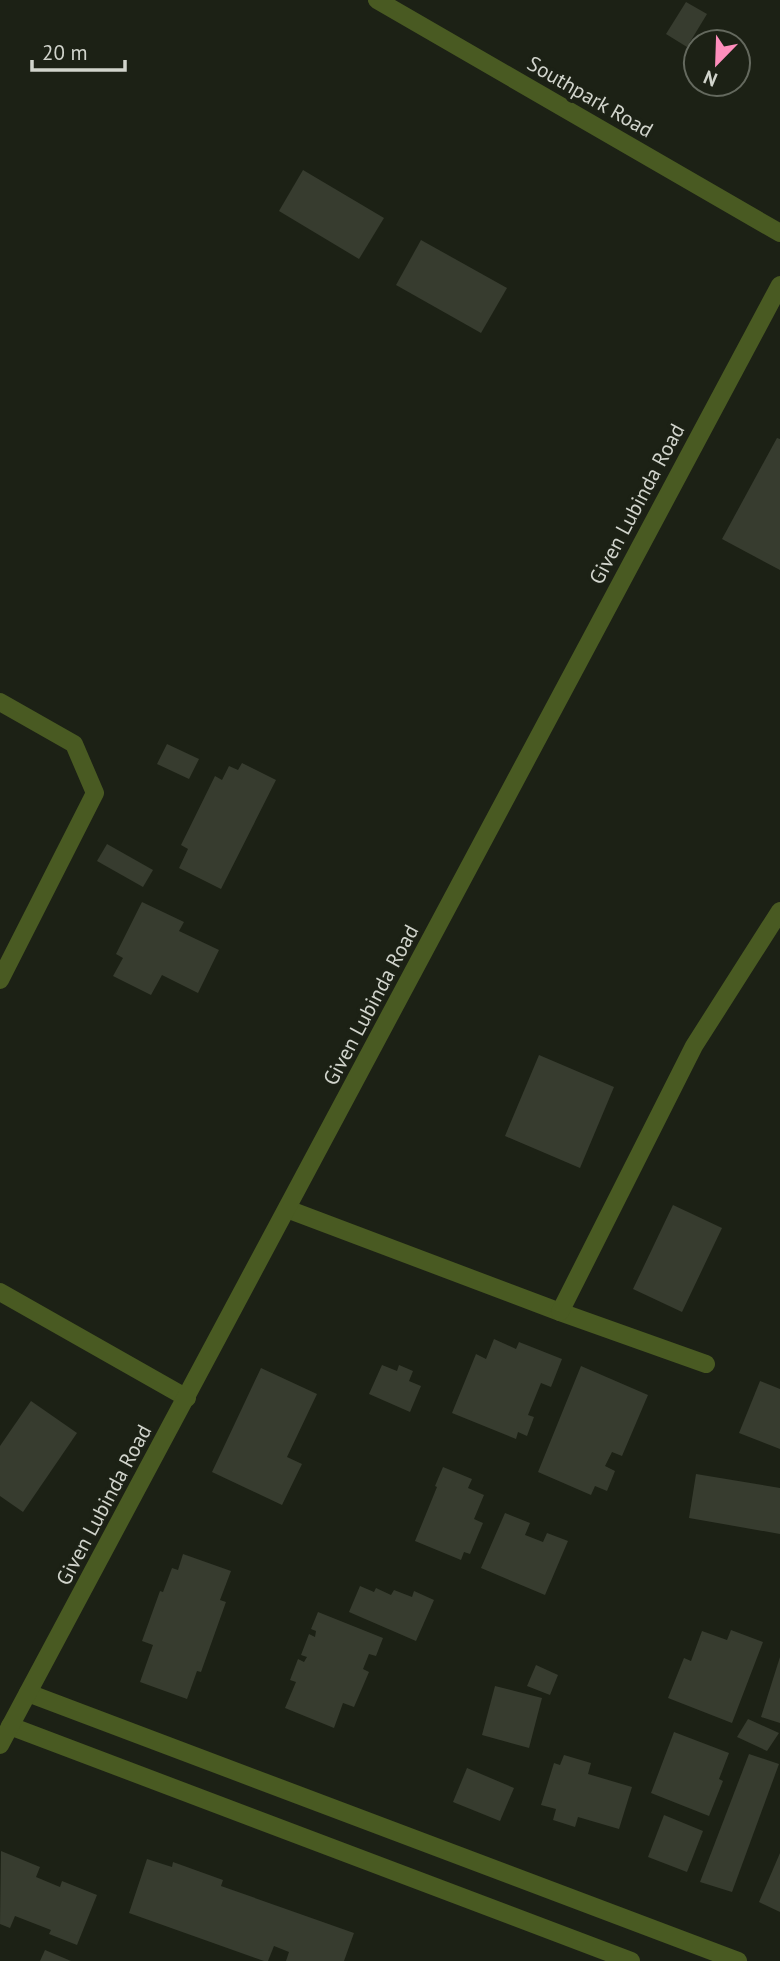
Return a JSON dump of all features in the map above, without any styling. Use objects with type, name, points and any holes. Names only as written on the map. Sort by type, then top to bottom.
[{"type":"street","name":"Southpark Road","points":[[377,0],[780,233]]},
{"type":"street","name":"Given Lubinda Road","points":[[0,1745],[780,285]]},
{"type":"street","points":[[0,702],[74,744],[95,793],[0,980]]},
{"type":"street","points":[[560,1312],[694,1046],[780,911]]},
{"type":"street","points":[[287,1209],[706,1364]]},
{"type":"street","points":[[0,1292],[187,1398]]},
{"type":"street","points":[[28,1693],[738,1961]]},
{"type":"street","points":[[10,1726],[631,1961]]},
{"type":"building","points":[[686,2],[707,14],[699,28],[682,28],[682,44],[666,34]]},
{"type":"building","points":[[303,170],[384,218],[359,259],[279,211]]},
{"type":"building","points":[[421,240],[507,288],[481,333],[396,285]]},
{"type":"building","points":[[777,438],[780,439],[780,570],[722,539]]},
{"type":"building","points":[[167,744],[199,759],[189,779],[157,764]]},
{"type":"building","points":[[242,763],[276,780],[221,889],[179,868],[188,849],[181,845],[215,776],[222,780],[229,766],[238,770]]},
{"type":"building","points":[[107,844],[153,870],[143,887],[97,861]]},
{"type":"building","points":[[142,902],[184,922],[179,931],[219,950],[198,993],[162,975],[151,995],[113,976],[123,958],[116,954]]},
{"type":"building","points":[[539,1055],[614,1087],[580,1168],[505,1136]]},
{"type":"building","points":[[673,1205],[722,1228],[682,1312],[633,1289]]},
{"type":"building","points":[[494,1339],[516,1349],[519,1342],[562,1359],[551,1387],[541,1383],[528,1415],[534,1417],[527,1436],[518,1432],[516,1439],[452,1413],[476,1354],[486,1359]]},
{"type":"building","points":[[382,1365],[397,1371],[399,1365],[413,1371],[409,1381],[421,1386],[410,1412],[369,1394]]},
{"type":"building","points":[[581,1366],[648,1395],[622,1456],[612,1452],[605,1466],[615,1471],[607,1491],[595,1486],[591,1495],[538,1472]]},
{"type":"building","points":[[261,1368],[317,1394],[287,1457],[302,1464],[282,1505],[212,1472]]},
{"type":"building","points":[[760,1381],[780,1389],[780,1449],[739,1433]]},
{"type":"building","points":[[31,1401],[77,1433],[23,1512],[0,1496],[0,1446]]},
{"type":"building","points":[[443,1467],[472,1479],[468,1488],[484,1495],[474,1519],[483,1523],[470,1554],[464,1552],[461,1560],[415,1541]]},
{"type":"building","points":[[696,1474],[780,1488],[780,1534],[689,1518]]},
{"type":"building","points":[[505,1513],[530,1523],[525,1535],[543,1542],[547,1533],[568,1541],[545,1595],[481,1568]]},
{"type":"building","points":[[183,1554],[231,1571],[220,1600],[226,1602],[201,1672],[197,1671],[187,1699],[140,1682],[153,1645],[142,1641],[160,1591],[163,1592],[172,1568],[178,1570]]},
{"type":"building","points":[[360,1586],[374,1592],[376,1588],[391,1595],[394,1590],[412,1597],[414,1591],[434,1600],[416,1641],[349,1612]]},
{"type":"building","points":[[318,1612],[383,1638],[376,1656],[369,1654],[363,1669],[369,1672],[354,1707],[343,1703],[334,1728],[285,1708],[296,1682],[290,1680],[298,1659],[304,1662],[307,1657],[301,1655],[309,1634],[315,1637],[316,1631],[311,1629]]},
{"type":"building","points":[[731,1630],[763,1642],[732,1723],[668,1698],[684,1658],[691,1661],[702,1631],[727,1640]]},
{"type":"building","points":[[780,1657],[780,1723],[761,1717]]},
{"type":"building","points":[[536,1665],[558,1675],[550,1695],[527,1686]]},
{"type":"building","points":[[495,1686],[542,1698],[529,1748],[482,1735]]},
{"type":"building","points":[[748,1719],[779,1733],[767,1751],[737,1737]]},
{"type":"building","points":[[674,1732],[729,1753],[719,1779],[723,1781],[709,1816],[651,1793]]},
{"type":"building","points":[[749,1754],[779,1764],[732,1892],[700,1882]]},
{"type":"building","points":[[564,1755],[591,1763],[588,1774],[632,1787],[619,1829],[578,1817],[575,1827],[553,1820],[556,1809],[541,1805],[554,1763],[560,1765]]},
{"type":"building","points":[[467,1768],[514,1788],[500,1821],[453,1802]]},
{"type":"building","points":[[664,1815],[703,1831],[687,1872],[648,1857]]},
{"type":"building","points":[[1,1851],[40,1867],[36,1877],[60,1887],[62,1881],[97,1895],[77,1945],[49,1934],[51,1930],[15,1916],[10,1928],[0,1924]]},
{"type":"building","points":[[780,1853],[780,1912],[759,1902]]},
{"type":"building","points":[[147,1859],[172,1867],[173,1862],[223,1880],[221,1886],[354,1933],[344,1961],[286,1961],[289,1952],[274,1946],[268,1961],[264,1961],[129,1913]]},
{"type":"building","points":[[45,1950],[71,1961],[40,1961]]}]
